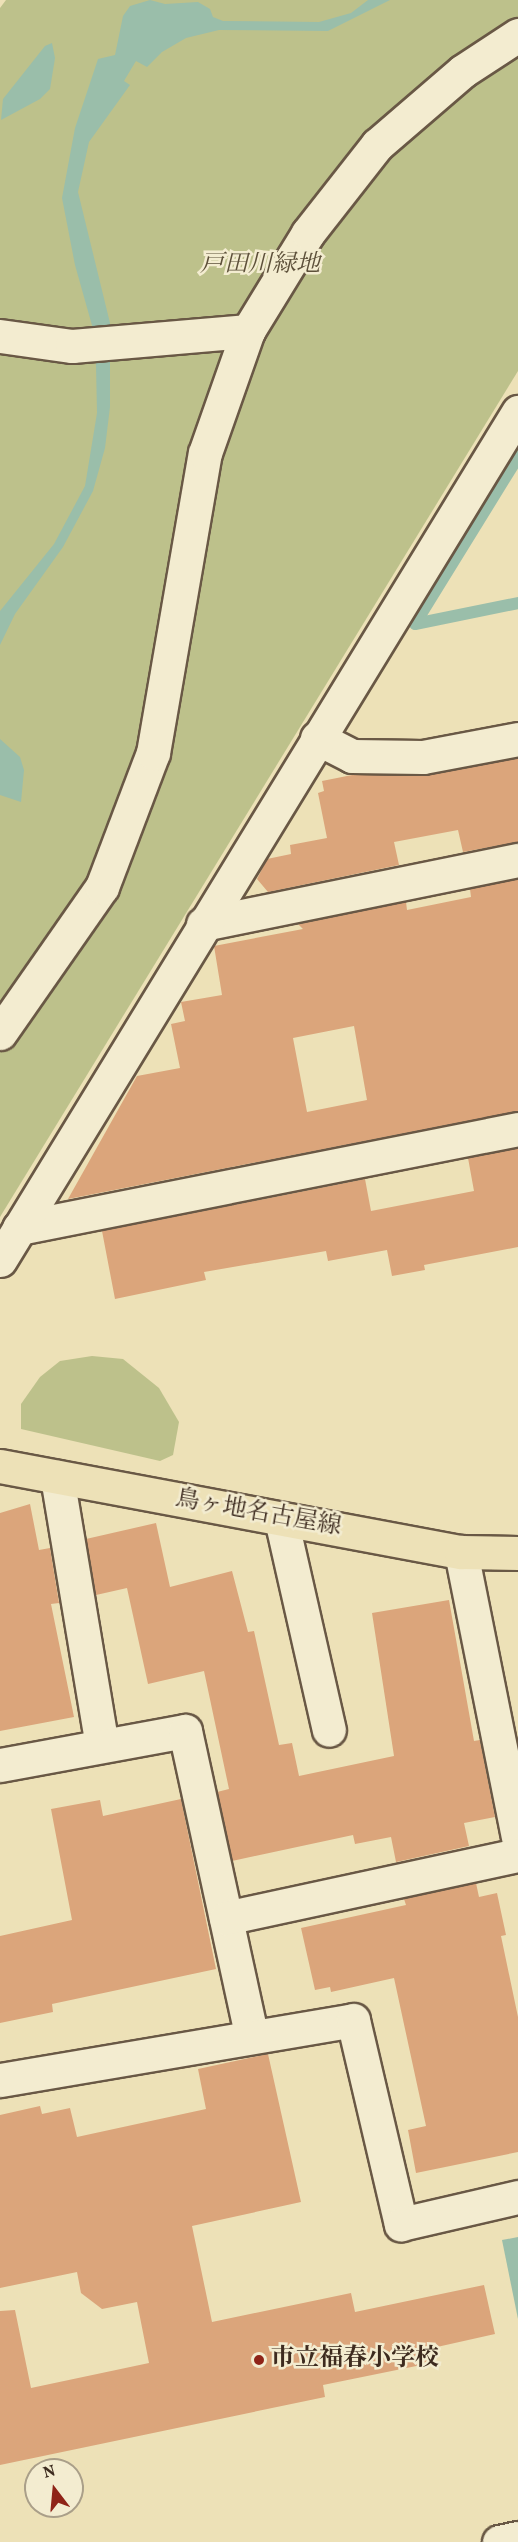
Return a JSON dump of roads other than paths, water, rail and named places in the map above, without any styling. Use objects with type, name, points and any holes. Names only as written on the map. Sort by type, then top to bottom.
[{"type":"main road","name":"鳥ヶ地名古屋線","points":[[0,1466],[461,1552],[518,1553]]},
{"type":"street","points":[[0,1033],[102,887],[153,753],[205,453],[248,331],[308,233],[377,145],[463,71],[518,35]]},
{"type":"street","points":[[0,336],[88,345],[248,331]]},
{"type":"street","points":[[0,1260],[518,412]]},
{"type":"street","points":[[317,738],[352,756],[423,757],[518,739]]},
{"type":"street","points":[[204,924],[518,860]]},
{"type":"street","points":[[19,1228],[518,1129]]},
{"type":"street","points":[[57,1477],[102,1745]]},
{"type":"street","points":[[281,1519],[329,1730]]},
{"type":"street","points":[[461,1552],[518,1836]]},
{"type":"street","points":[[0,1765],[185,1731],[251,2034]]},
{"type":"street","points":[[226,1918],[518,1855]]},
{"type":"street","points":[[0,2080],[251,2034],[353,2020],[401,2224],[518,2197]]},
{"type":"street","points":[[499,2542],[518,2538]]},
{"type":"waterway","points":[[518,457],[415,624],[518,603]]},
{"type":"place","name":"市立福春小学校","points":[[259,2360]]},
{"type":"park label","name":"戸田川緑地","points":[[260,266]]}]
